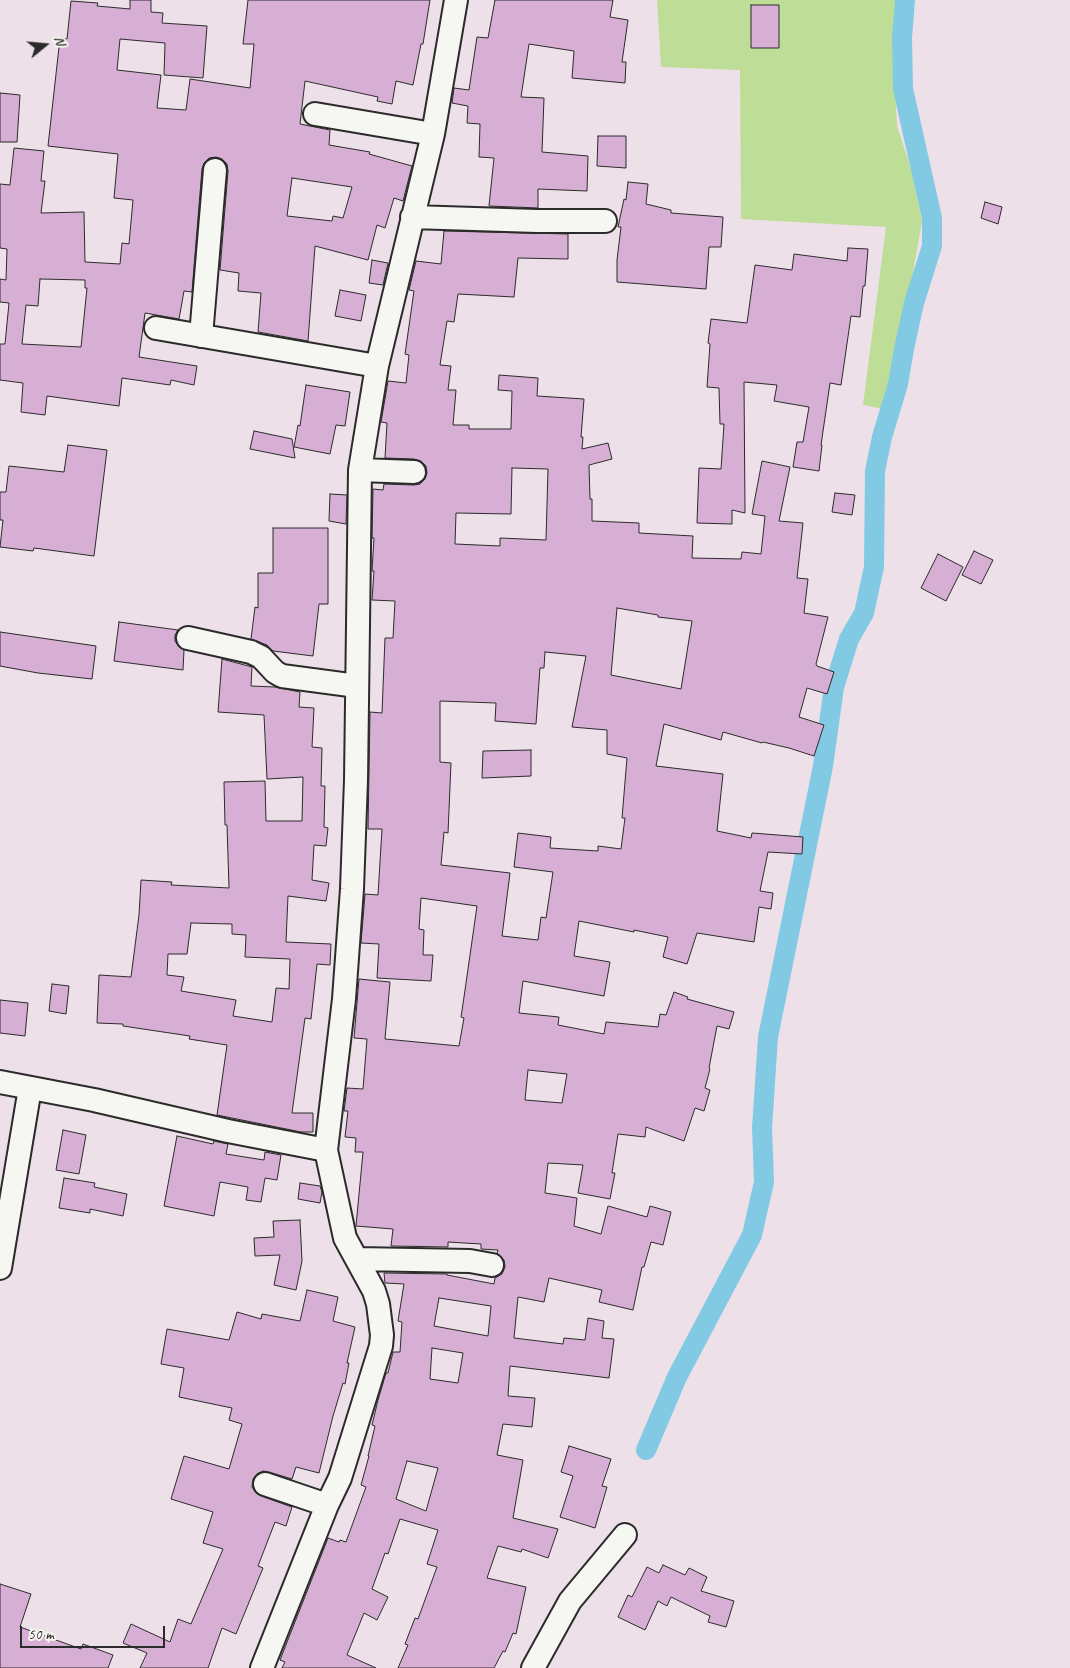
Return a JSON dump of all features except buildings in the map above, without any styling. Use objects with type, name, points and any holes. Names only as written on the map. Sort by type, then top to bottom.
[{"type":"street","points":[[262,1668],[327,1505],[340,1478],[381,1346],[382,1334],[378,1304],[374,1291],[345,1238],[326,1150],[344,999],[352,889],[360,470],[377,366],[433,134],[456,0]]},
{"type":"street","points":[[314,114],[433,134]]},
{"type":"street","points":[[201,336],[215,170]]},
{"type":"street","points":[[412,217],[605,221]]},
{"type":"street","points":[[156,328],[377,366]]},
{"type":"street","points":[[360,470],[414,472]]},
{"type":"street","points":[[188,638],[251,652],[261,657],[275,672],[282,676],[357,686]]},
{"type":"street","points":[[0,1082],[94,1100],[228,1131],[326,1150]]},
{"type":"street","points":[[0,1268],[30,1088]]},
{"type":"street","points":[[357,1259],[470,1262],[492,1265]]},
{"type":"street","points":[[265,1484],[327,1505]]},
{"type":"street","points":[[533,1668],[570,1601],[625,1535]]},
{"type":"green space","points":[[657,0],[895,0],[894,74],[897,126],[911,169],[922,221],[907,306],[884,409],[863,405],[886,227],[741,219],[740,70],[661,67]]},
{"type":"waterway","points":[[646,1450],[677,1377],[752,1235],[764,1182],[762,1128],[768,1037],[823,766],[834,687],[849,639],[864,613],[874,567],[875,471],[882,437],[898,384],[914,303],[932,246],[932,218],[903,89],[902,38],[905,0]]}]
